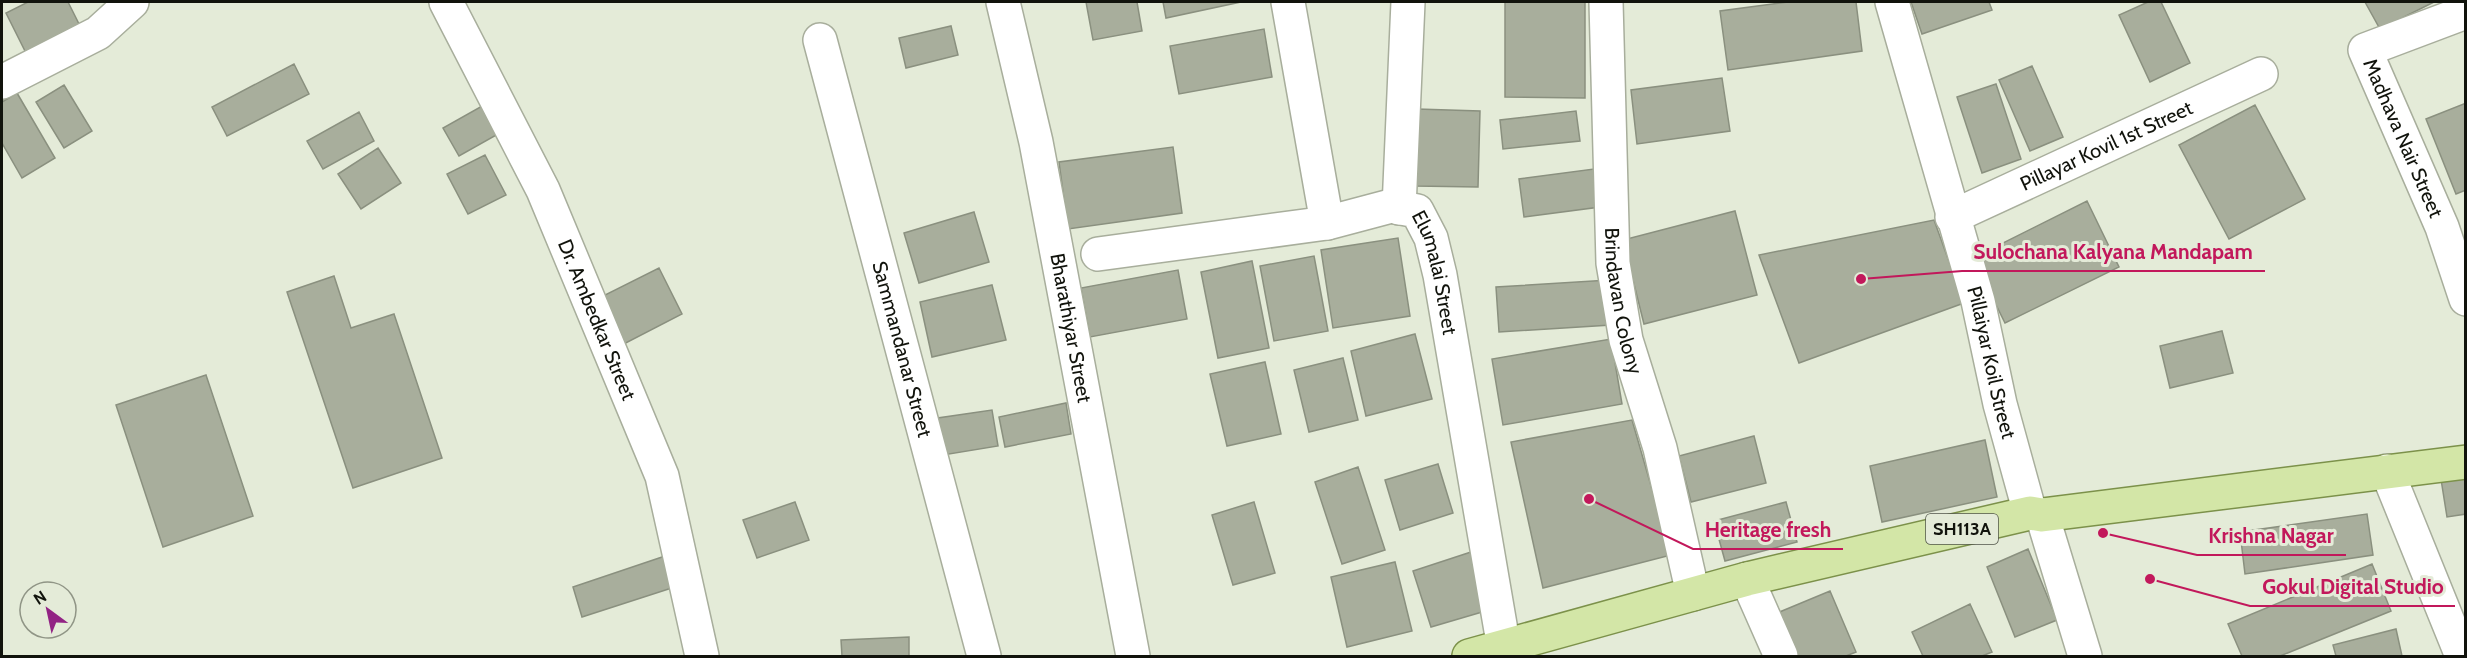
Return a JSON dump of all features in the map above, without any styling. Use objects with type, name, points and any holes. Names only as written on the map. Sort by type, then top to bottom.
[{"type":"main road","name":"SH113A","points":[[1469,657],[1747,579],[2036,514],[2466,462]]},
{"type":"street","points":[[2,82],[99,33],[132,2]]},
{"type":"street","name":"Dr. Ambedkar Street","points":[[446,2],[543,190],[662,476],[702,657]]},
{"type":"street","name":"Bharathiyar Street","points":[[1003,2],[1036,142],[1133,657]]},
{"type":"street","points":[[1288,2],[1327,223]]},
{"type":"street","points":[[1399,208],[1408,2]]},
{"type":"street","name":"Brindavan Colony","points":[[1606,2],[1613,262],[1626,340],[1660,448],[1693,594]]},
{"type":"street","name":"Pillaiyar Koil Street","points":[[1892,2],[1978,302],[2000,404],[2085,657]]},
{"type":"street","name":"Madhava Nair Street","points":[[2466,12],[2365,50],[2454,223],[2466,299]]},
{"type":"street","name":"Sammandanar Street","points":[[820,40],[984,657]]},
{"type":"street","name":"Pillayar Kovil 1st Street","points":[[1952,217],[2261,74]]},
{"type":"street","name":"Elumalai Street","points":[[1098,254],[1327,223],[1391,206],[1417,211],[1431,238],[1440,275],[1504,648]]},
{"type":"street","points":[[2387,471],[2462,657]]},
{"type":"street","points":[[1747,579],[1781,657]]},
{"type":"building","points":[[28,2],[68,2],[81,28],[27,55],[6,13]]},
{"type":"building","points":[[1086,2],[1137,2],[1142,31],[1093,40]]},
{"type":"building","points":[[1163,2],[1241,2],[1166,18]]},
{"type":"building","points":[[1505,2],[1585,2],[1585,98],[1505,97]]},
{"type":"building","points":[[1788,2],[1856,2],[1862,51],[1728,70],[1720,11]]},
{"type":"building","points":[[1911,2],[1989,2],[1992,10],[1922,34]]},
{"type":"building","points":[[2148,2],[2161,2],[2190,63],[2150,82],[2119,15]]},
{"type":"building","points":[[2365,2],[2434,2],[2380,29]]},
{"type":"building","points":[[951,26],[958,55],[906,68],[899,38]]},
{"type":"building","points":[[1264,29],[1272,77],[1179,94],[1170,46]]},
{"type":"building","points":[[294,64],[309,94],[227,136],[212,107]]},
{"type":"building","points":[[2032,66],[2063,137],[2030,151],[1999,80]]},
{"type":"building","points":[[1722,78],[1730,131],[1637,144],[1631,90]]},
{"type":"building","points":[[1996,84],[2021,159],[1982,173],[1957,97]]},
{"type":"building","points":[[64,85],[92,131],[64,148],[36,102]]},
{"type":"building","points":[[17,93],[55,158],[22,178],[2,143],[2,102]]},
{"type":"building","points":[[491,101],[507,129],[459,156],[443,128]]},
{"type":"building","points":[[2466,103],[2466,190],[2456,194],[2426,119]]},
{"type":"building","points":[[2255,105],[2305,199],[2229,239],[2179,145]]},
{"type":"building","points":[[1417,109],[1480,111],[1478,187],[1415,186]]},
{"type":"building","points":[[1576,111],[1580,141],[1503,149],[1500,120]]},
{"type":"building","points":[[359,112],[374,141],[323,169],[307,141]]},
{"type":"building","points":[[1173,147],[1182,213],[1068,229],[1059,162]]},
{"type":"building","points":[[378,148],[401,183],[361,209],[338,174]]},
{"type":"building","points":[[485,155],[506,195],[468,214],[447,174]]},
{"type":"building","points":[[1594,169],[1600,207],[1524,217],[1519,179]]},
{"type":"building","points":[[2087,201],[2119,267],[2005,323],[1973,258]]},
{"type":"building","points":[[1735,211],[1757,295],[1644,324],[1623,240]]},
{"type":"building","points":[[974,212],[989,262],[919,283],[904,233]]},
{"type":"building","points":[[1934,220],[1964,303],[1799,363],[1759,255]]},
{"type":"building","points":[[1398,238],[1410,316],[1333,328],[1321,250]]},
{"type":"building","points":[[1314,256],[1328,331],[1274,341],[1260,266]]},
{"type":"building","points":[[1252,261],[1269,348],[1218,358],[1201,272]]},
{"type":"building","points":[[659,268],[682,314],[618,347],[595,300]]},
{"type":"building","points":[[1178,270],[1187,319],[1090,337],[1081,288]]},
{"type":"building","points":[[334,276],[351,328],[394,314],[442,458],[353,488],[287,292]]},
{"type":"building","points":[[1609,280],[1611,325],[1499,332],[1496,287]]},
{"type":"building","points":[[992,285],[1006,340],[932,357],[920,302]]},
{"type":"building","points":[[2222,331],[2233,373],[2170,388],[2160,346]]},
{"type":"building","points":[[1415,334],[1432,399],[1366,416],[1351,351]]},
{"type":"building","points":[[1611,339],[1622,404],[1503,425],[1492,359]]},
{"type":"building","points":[[1343,358],[1358,420],[1309,432],[1294,370]]},
{"type":"building","points":[[1265,362],[1281,434],[1227,446],[1210,374]]},
{"type":"building","points":[[206,375],[253,516],[163,547],[116,405]]},
{"type":"building","points":[[1066,403],[1071,434],[1005,447],[999,417]]},
{"type":"building","points":[[992,410],[998,446],[937,456],[931,419]]},
{"type":"building","points":[[1632,420],[1671,555],[1543,588],[1511,442]]},
{"type":"building","points":[[1754,436],[1766,483],[1691,502],[1679,456]]},
{"type":"building","points":[[1985,440],[1997,497],[1882,522],[1870,466]]},
{"type":"building","points":[[1438,464],[1453,513],[1400,530],[1385,480]]},
{"type":"building","points":[[1358,467],[1385,550],[1342,564],[1315,482]]},
{"type":"building","points":[[2466,469],[2466,514],[2447,517],[2440,473]]},
{"type":"building","points":[[795,502],[809,540],[757,558],[743,520]]},
{"type":"building","points":[[1254,502],[1275,573],[1233,585],[1212,515]]},
{"type":"building","points":[[1786,502],[1797,542],[1725,561],[1714,521]]},
{"type":"building","points":[[2367,514],[2373,555],[2245,574],[2240,532]]},
{"type":"building","points":[[2028,549],[2057,620],[2015,637],[1987,567]]},
{"type":"building","points":[[1471,552],[1489,610],[1431,627],[1413,571]]},
{"type":"building","points":[[671,554],[681,585],[582,617],[573,587]]},
{"type":"building","points":[[1395,562],[1412,631],[1347,647],[1331,577]]},
{"type":"building","points":[[2372,564],[2391,611],[2280,656],[2242,656],[2228,624]]},
{"type":"building","points":[[1830,591],[1856,652],[1846,656],[1795,656],[1777,613]]},
{"type":"building","points":[[1970,604],[1992,652],[1982,656],[1923,656],[1912,632]]},
{"type":"building","points":[[2396,629],[2402,656],[2336,656],[2333,645]]},
{"type":"building","points":[[909,637],[909,656],[842,656],[841,640]]},
{"type":"place","name":"Sulochana Kalyana Mandapam","points":[[1861,279]]},
{"type":"place","name":"Heritage fresh","points":[[1589,499]]},
{"type":"place","name":"Krishna Nagar","points":[[2103,533]]},
{"type":"place","name":"Gokul Digital Studio","points":[[2150,579]]}]
